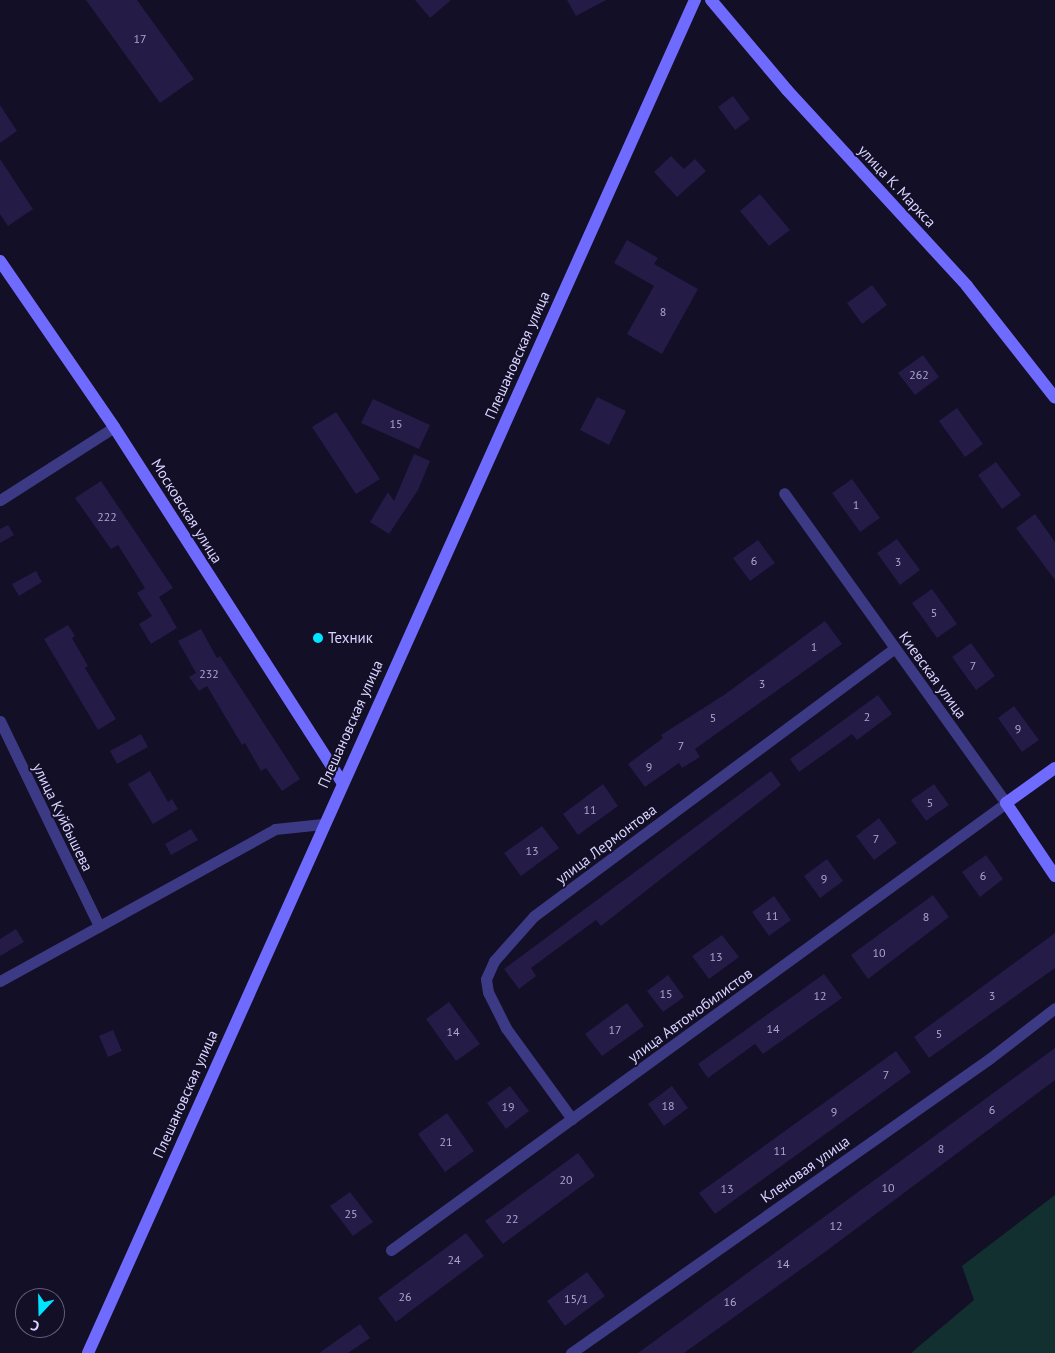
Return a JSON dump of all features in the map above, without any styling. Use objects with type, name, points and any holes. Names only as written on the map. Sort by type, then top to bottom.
[{"type":"main road","name":"Плешановская улица","points":[[88,1353],[323,824],[695,0]]},
{"type":"main road","name":"улица К. Маркса","points":[[711,0],[787,90],[967,286],[1055,398]]},
{"type":"main road","name":"Московская улица","points":[[0,261],[114,426],[342,782]]},
{"type":"main road","points":[[1006,804],[1055,768]]},
{"type":"main road","name":"Киевская улица","points":[[1006,804],[1055,876]]},
{"type":"street","points":[[0,500],[114,426]]},
{"type":"street","name":"Киевская улица","points":[[784,493],[1006,804]]},
{"type":"street","name":"улица Лермонтова","points":[[572,1119],[506,1028],[488,992],[486,979],[494,961],[534,916],[894,649]]},
{"type":"street","name":"улица Куйбышева","points":[[0,721],[99,926]]},
{"type":"street","name":"улица Автомобилистов","points":[[391,1250],[1006,804]]},
{"type":"street","points":[[0,981],[275,829],[323,824]]},
{"type":"street","name":"Кленовая улица","points":[[571,1353],[989,1059],[1055,1008]]},
{"type":"green space","points":[[1055,1195],[1055,1353],[911,1353],[974,1300],[962,1266]]},
{"type":"building","points":[[86,0],[137,0],[194,79],[160,103]]},
{"type":"building","points":[[415,0],[451,0],[430,18]]},
{"type":"building","points":[[567,0],[606,0],[576,16]]},
{"type":"building","points":[[733,96],[750,119],[735,130],[718,107]]},
{"type":"building","points":[[0,105],[17,131],[0,143]]},
{"type":"building","points":[[671,156],[684,169],[695,159],[706,171],[677,197],[654,172]]},
{"type":"building","points":[[0,159],[33,209],[8,226],[0,214]]},
{"type":"building","points":[[760,194],[790,230],[769,246],[740,211]]},
{"type":"building","points":[[627,240],[658,258],[654,264],[698,289],[662,354],[627,334],[654,286],[614,263]]},
{"type":"building","points":[[872,285],[887,305],[862,324],[847,303]]},
{"type":"building","points":[[923,355],[939,377],[915,395],[898,373]]},
{"type":"building","points":[[597,397],[626,411],[609,445],[580,430]]},
{"type":"building","points":[[373,399],[430,425],[419,449],[361,423]]},
{"type":"building","points":[[957,408],[983,444],[965,457],[939,421]]},
{"type":"building","points":[[336,412],[380,479],[356,494],[312,427]]},
{"type":"building","points":[[414,454],[430,461],[418,490],[389,534],[370,522],[388,492],[394,501]]},
{"type":"building","points":[[996,462],[1021,495],[1002,509],[978,475]]},
{"type":"building","points":[[852,479],[880,518],[860,532],[832,493]]},
{"type":"building","points":[[101,481],[173,588],[159,597],[177,628],[151,644],[139,624],[152,616],[137,593],[145,588],[118,545],[111,549],[75,498]]},
{"type":"building","points":[[1035,514],[1055,542],[1055,580],[1016,528]]},
{"type":"building","points":[[8,525],[14,535],[0,543],[0,529]]},
{"type":"building","points":[[897,539],[920,570],[900,585],[877,553]]},
{"type":"building","points":[[758,540],[775,563],[750,581],[733,558]]},
{"type":"building","points":[[36,571],[42,582],[19,596],[12,584]]},
{"type":"building","points":[[932,589],[957,624],[937,638],[912,603]]},
{"type":"building","points":[[825,621],[842,644],[695,749],[700,757],[682,768],[679,763],[645,787],[628,764],[663,738],[661,735],[724,695]]},
{"type":"building","points":[[68,625],[75,636],[72,638],[88,666],[85,668],[116,719],[98,730],[44,639]]},
{"type":"building","points":[[201,629],[217,658],[220,656],[300,779],[282,791],[266,768],[261,771],[245,743],[242,745],[207,686],[199,691],[189,677],[196,673],[178,641]]},
{"type":"building","points":[[971,643],[995,676],[976,690],[952,657]]},
{"type":"building","points":[[878,695],[892,714],[857,740],[852,734],[799,772],[790,759]]},
{"type":"building","points":[[1014,706],[1039,740],[1022,752],[998,718]]},
{"type":"building","points":[[141,734],[148,747],[117,764],[110,751]]},
{"type":"building","points":[[150,771],[168,802],[172,799],[178,809],[153,824],[128,784]]},
{"type":"building","points":[[771,771],[781,785],[601,926],[596,920],[531,968],[536,976],[519,989],[504,969]]},
{"type":"building","points":[[603,784],[618,806],[578,835],[563,814]]},
{"type":"building","points":[[934,784],[949,805],[926,821],[911,800]]},
{"type":"building","points":[[879,818],[897,843],[874,860],[856,836]]},
{"type":"building","points":[[542,826],[559,848],[521,876],[504,853]]},
{"type":"building","points":[[191,829],[198,840],[171,855],[165,844]]},
{"type":"building","points":[[986,855],[1003,879],[980,897],[962,872]]},
{"type":"building","points":[[827,859],[843,881],[820,898],[804,876]]},
{"type":"building","points":[[933,895],[949,917],[868,979],[851,955]]},
{"type":"building","points":[[774,896],[791,920],[769,936],[752,912]]},
{"type":"building","points":[[16,929],[24,942],[0,956],[0,939]]},
{"type":"building","points":[[1055,933],[1055,968],[929,1058],[914,1037]]},
{"type":"building","points":[[722,935],[739,957],[709,979],[692,956]]},
{"type":"building","points":[[824,974],[842,998],[763,1054],[755,1044],[708,1078],[698,1064]]},
{"type":"building","points":[[668,975],[684,997],[663,1012],[647,991]]},
{"type":"building","points":[[449,1002],[480,1044],[456,1061],[426,1019]]},
{"type":"building","points":[[627,1003],[644,1026],[602,1056],[585,1034]]},
{"type":"building","points":[[113,1030],[122,1051],[108,1057],[99,1036]]},
{"type":"building","points":[[1055,1048],[1055,1080],[825,1252],[684,1353],[638,1353]]},
{"type":"building","points":[[896,1051],[911,1072],[715,1214],[699,1193]]},
{"type":"building","points":[[510,1086],[529,1111],[506,1129],[487,1103]]},
{"type":"building","points":[[672,1086],[688,1108],[664,1126],[648,1104]]},
{"type":"building","points":[[447,1113],[474,1151],[445,1172],[418,1134]]},
{"type":"building","points":[[578,1153],[595,1176],[503,1244],[485,1221]]},
{"type":"building","points":[[350,1192],[373,1222],[353,1236],[330,1206]]},
{"type":"building","points":[[466,1233],[484,1256],[396,1322],[378,1298]]},
{"type":"building","points":[[587,1272],[605,1296],[565,1326],[547,1301]]},
{"type":"building","points":[[360,1324],[370,1338],[348,1353],[319,1353]]},
{"type":"place","name":"Техник","points":[[318,638]]}]
